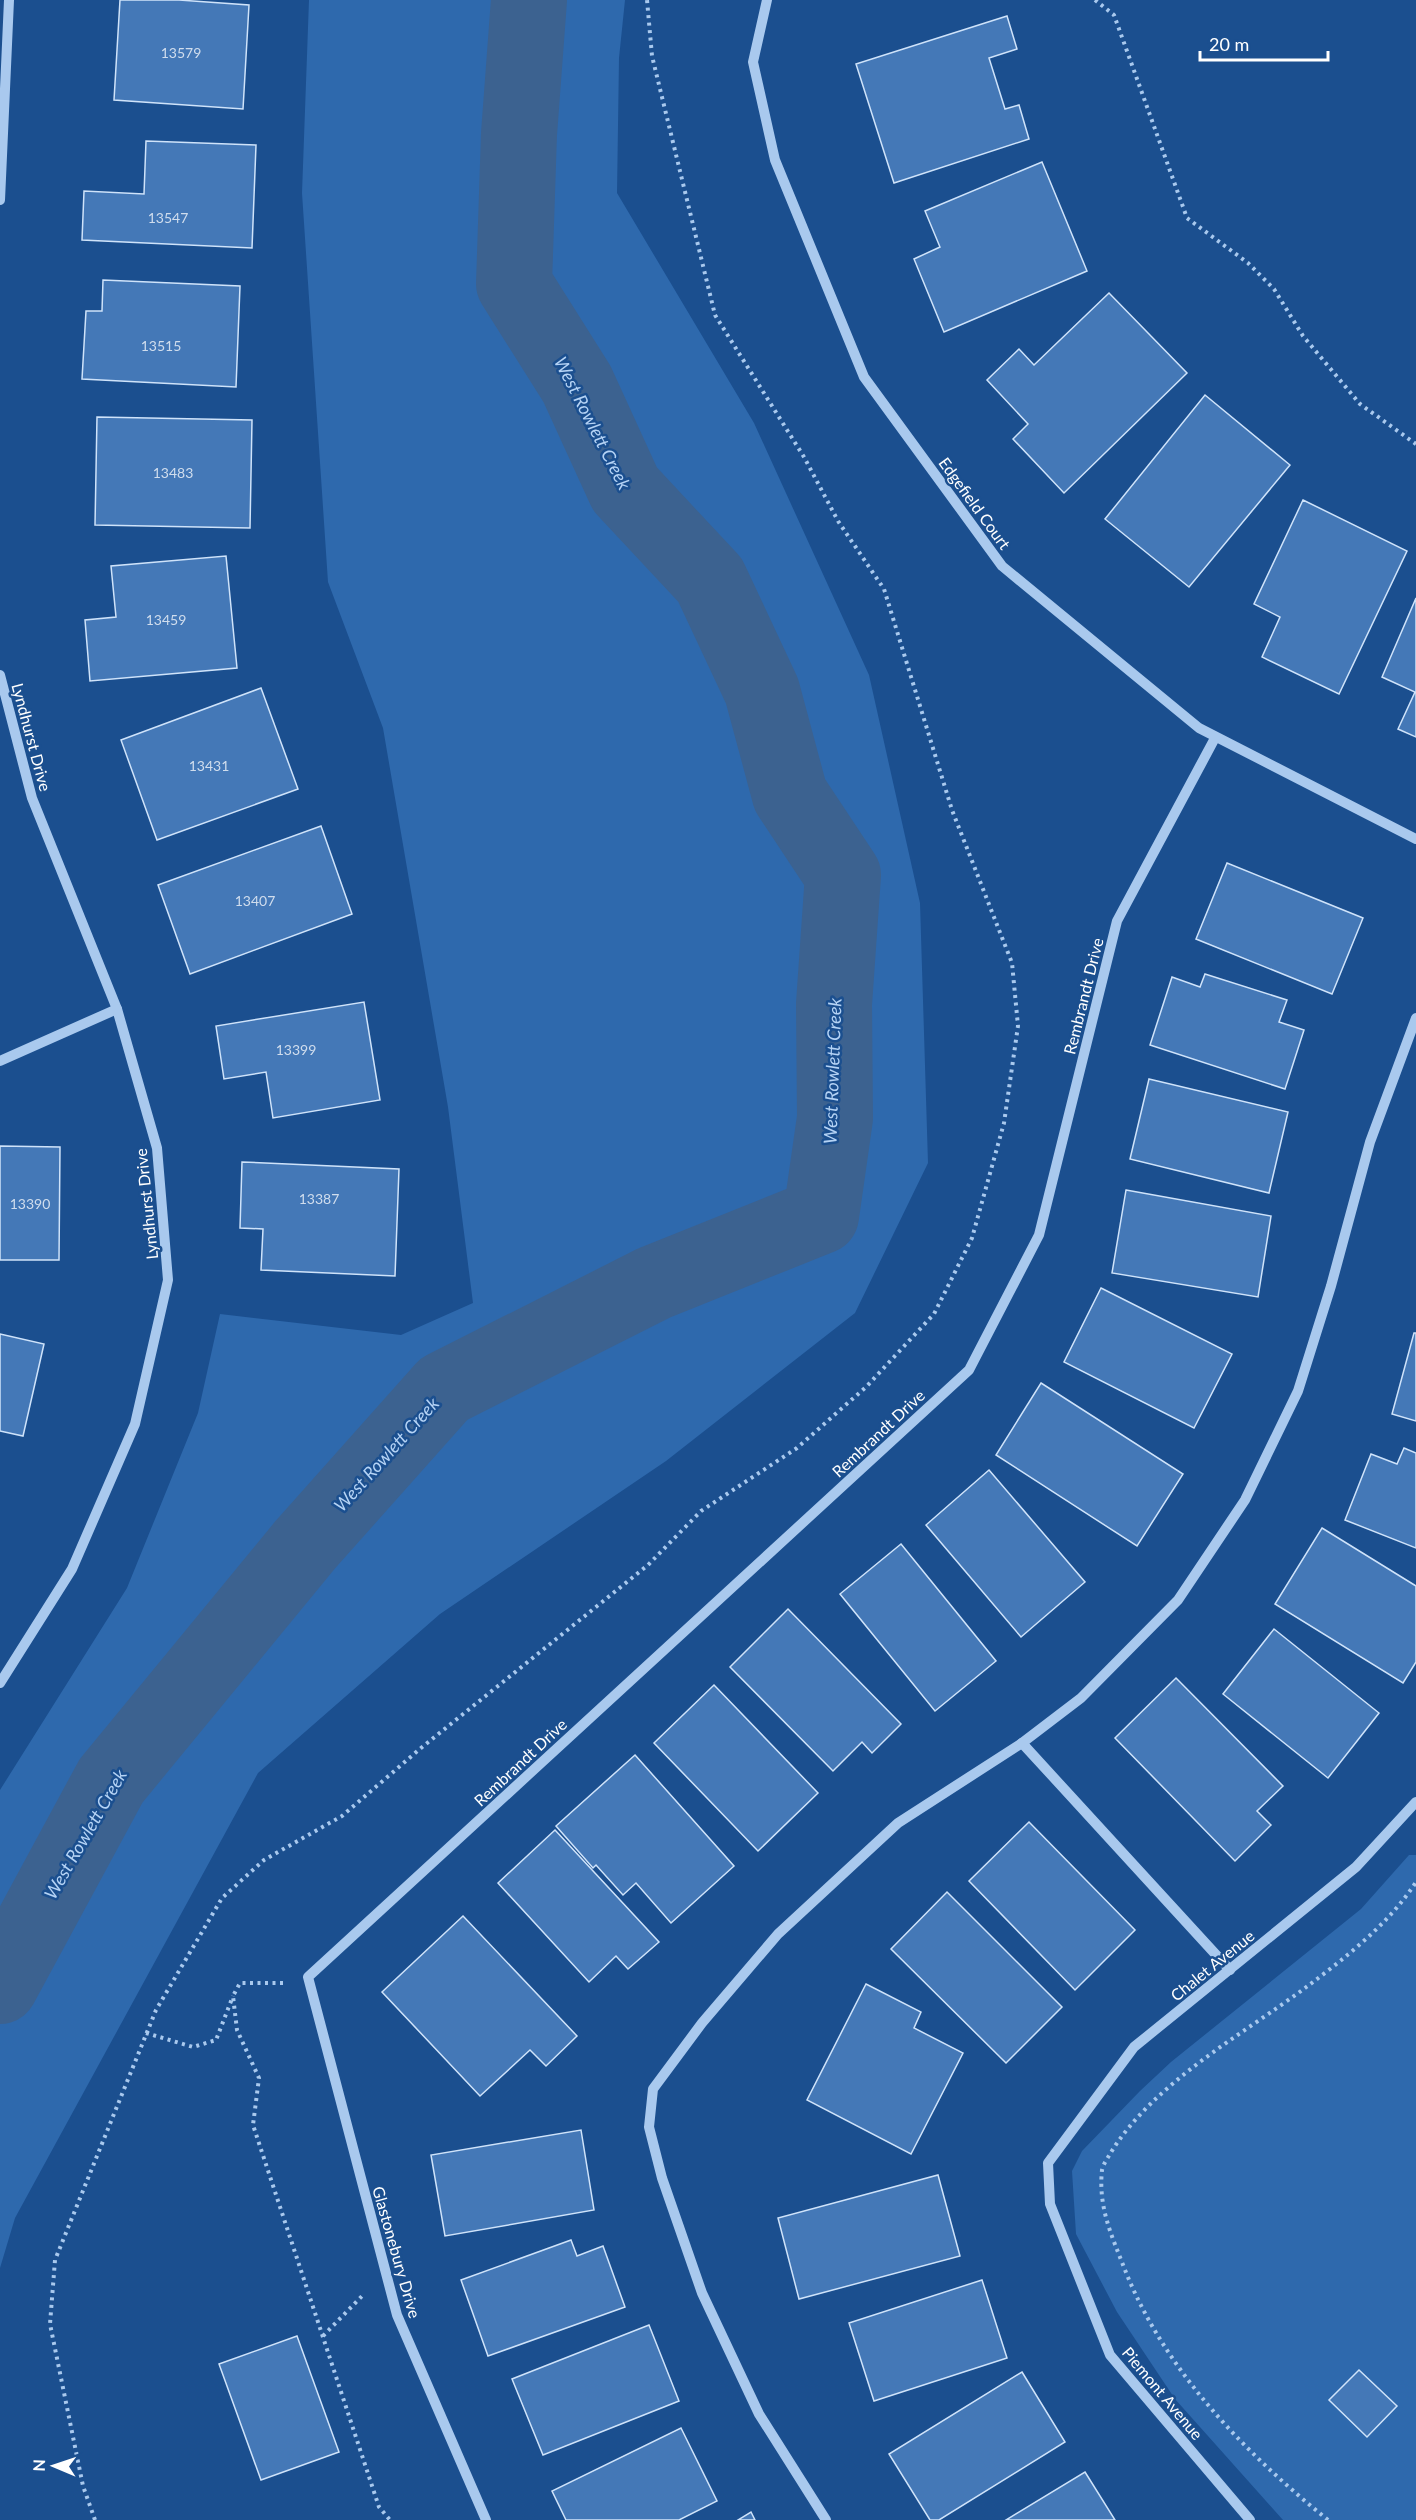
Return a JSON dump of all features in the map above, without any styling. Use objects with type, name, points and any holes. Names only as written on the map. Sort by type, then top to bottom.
[{"type":"street","points":[[0,200],[9,0]]},
{"type":"street","name":"Edgefield Court","points":[[767,0],[753,62],[775,160],[864,377],[1002,566],[1199,728],[1416,839]]},
{"type":"street","name":"Lyndhurst Drive","points":[[0,675],[32,798],[117,1009],[157,1148],[168,1280],[135,1424],[72,1569],[0,1683]]},
{"type":"street","name":"Rembrandt Drive","points":[[307,1981],[308,1977],[969,1370],[1039,1235],[1117,921],[1215,738]]},
{"type":"street","points":[[0,1061],[117,1009]]},
{"type":"street","points":[[826,2520],[759,2414],[702,2293],[662,2178],[649,2127],[653,2089],[702,2023],[778,1934],[898,1822],[1022,1743],[1081,1698],[1178,1600],[1245,1500],[1298,1391],[1331,1286],[1370,1142],[1416,1018]]},
{"type":"street","points":[[1022,1743],[1230,1970]]},
{"type":"street","name":"Chalet Avenue","points":[[1047,2168],[1134,2047],[1356,1867],[1416,1802]]},
{"type":"street","name":"Glastonebury Drive","points":[[307,1981],[397,2315],[486,2520]]},
{"type":"street","name":"Piemont Avenue","points":[[1047,2168],[1050,2204],[1110,2355],[1250,2520]]},
{"type":"path","points":[[95,2520],[83,2486],[50,2324],[55,2260],[156,2010],[222,1898],[264,1860],[342,1816],[422,1748],[648,1565],[701,1511],[797,1448],[866,1387],[934,1314],[972,1238],[1004,1123],[1018,1026],[1012,963],[952,810],[884,589],[838,521],[804,457],[715,315],[652,56],[647,0]]},
{"type":"path","points":[[1095,0],[1114,15],[1187,218],[1248,263],[1274,289],[1303,336],[1360,404],[1416,444]]},
{"type":"path","points":[[1328,2520],[1278,2477],[1203,2399],[1174,2362],[1137,2300],[1103,2214],[1102,2168],[1124,2131],[1184,2076],[1324,1972],[1374,1931],[1416,1882]]},
{"type":"path","points":[[146,2033],[193,2047],[216,2040],[240,1983],[307,1981]]},
{"type":"path","points":[[233,1995],[237,2030],[259,2078],[253,2125],[379,2507],[390,2520]]},
{"type":"path","points":[[323,2336],[385,2272]]},
{"type":"shaded area","points":[[309,0],[625,0],[619,58],[617,193],[754,423],[869,675],[920,903],[928,1163],[855,1313],[666,1461],[440,1614],[258,1773],[15,2218],[0,2268],[0,1790],[127,1588],[198,1413],[220,1314],[401,1335],[473,1303],[448,1107],[383,728],[328,582],[302,193]]},
{"type":"shaded area","points":[[1409,1855],[1416,1855],[1416,2520],[1283,2520],[1175,2399],[1117,2312],[1076,2234],[1072,2171],[1082,2151],[1140,2091],[1171,2062],[1361,1909]]},
{"type":"building","points":[[120,0],[179,0],[249,5],[243,109],[114,100]]},
{"type":"building","points":[[1007,16],[1017,49],[989,58],[1005,109],[1019,105],[1029,139],[894,183],[856,64]]},
{"type":"building","points":[[146,141],[256,145],[252,248],[82,240],[84,191],[144,194]]},
{"type":"building","points":[[1042,162],[1087,271],[944,332],[914,259],[940,247],[925,211]]},
{"type":"building","points":[[103,280],[240,286],[236,387],[82,379],[86,311],[102,311]]},
{"type":"building","points":[[1109,293],[1187,373],[1064,493],[1013,439],[1028,424],[987,380],[1019,349],[1034,365]]},
{"type":"building","points":[[1205,395],[1290,465],[1189,587],[1105,519]]},
{"type":"building","points":[[97,417],[252,420],[250,528],[95,525]]},
{"type":"building","points":[[1303,500],[1407,551],[1339,694],[1262,657],[1280,617],[1254,604]]},
{"type":"building","points":[[226,556],[237,668],[90,681],[85,620],[116,617],[111,566]]},
{"type":"building","points":[[1416,598],[1416,737],[1398,729],[1415,692],[1382,677]]},
{"type":"building","points":[[261,688],[298,789],[157,840],[121,740]]},
{"type":"building","points":[[321,826],[352,914],[190,974],[158,885]]},
{"type":"building","points":[[1227,863],[1363,918],[1332,994],[1196,939]]},
{"type":"building","points":[[1205,974],[1287,1000],[1279,1022],[1304,1030],[1285,1089],[1150,1045],[1172,977],[1200,987]]},
{"type":"building","points":[[364,1002],[380,1100],[273,1118],[266,1072],[224,1079],[216,1026]]},
{"type":"building","points":[[1149,1079],[1288,1112],[1269,1193],[1130,1159]]},
{"type":"building","points":[[0,1146],[60,1147],[59,1260],[0,1260]]},
{"type":"building","points":[[242,1162],[399,1169],[395,1276],[261,1270],[263,1229],[240,1228]]},
{"type":"building","points":[[1126,1190],[1271,1216],[1258,1297],[1112,1273]]},
{"type":"building","points":[[1101,1288],[1232,1354],[1194,1428],[1064,1362]]},
{"type":"building","points":[[1414,1333],[1416,1333],[1416,1421],[1392,1414]]},
{"type":"building","points":[[0,1334],[44,1344],[23,1436],[0,1431]]},
{"type":"building","points":[[1041,1383],[1183,1474],[1137,1546],[996,1455]]},
{"type":"building","points":[[1404,1448],[1416,1453],[1416,1548],[1345,1520],[1371,1454],[1397,1464]]},
{"type":"building","points":[[989,1470],[1085,1582],[1021,1637],[926,1525]]},
{"type":"building","points":[[1322,1528],[1416,1586],[1416,1662],[1403,1683],[1275,1604]]},
{"type":"building","points":[[901,1544],[996,1661],[935,1711],[840,1594]]},
{"type":"building","points":[[788,1609],[901,1724],[872,1753],[862,1742],[833,1771],[730,1667]]},
{"type":"building","points":[[1274,1629],[1379,1713],[1328,1778],[1223,1694]]},
{"type":"building","points":[[1176,1678],[1283,1786],[1257,1811],[1271,1825],[1235,1861],[1115,1738]]},
{"type":"building","points":[[714,1685],[818,1793],[758,1851],[654,1743]]},
{"type":"building","points":[[635,1755],[734,1866],[671,1923],[636,1883],[623,1895],[596,1865],[593,1868],[556,1826]]},
{"type":"building","points":[[1029,1822],[1135,1930],[1075,1990],[969,1881]]},
{"type":"building","points":[[555,1830],[659,1942],[628,1969],[616,1956],[589,1982],[498,1883]]},
{"type":"building","points":[[947,1892],[1062,2007],[1006,2063],[891,1949]]},
{"type":"building","points":[[463,1916],[577,2036],[546,2066],[530,2050],[480,2096],[382,1992]]},
{"type":"building","points":[[866,1984],[921,2012],[914,2028],[963,2053],[911,2154],[807,2100]]},
{"type":"building","points":[[581,2130],[594,2210],[445,2236],[431,2155]]},
{"type":"building","points":[[938,2175],[960,2256],[799,2299],[778,2218]]},
{"type":"building","points":[[571,2240],[577,2256],[603,2246],[625,2307],[488,2356],[461,2280]]},
{"type":"building","points":[[982,2280],[1007,2358],[874,2401],[849,2323]]},
{"type":"building","points":[[649,2325],[679,2401],[543,2455],[512,2379]]},
{"type":"building","points":[[297,2336],[339,2452],[261,2480],[219,2364]]},
{"type":"building","points":[[1359,2370],[1397,2406],[1367,2437],[1329,2400]]},
{"type":"building","points":[[1022,2372],[1065,2442],[939,2520],[930,2520],[889,2454]]},
{"type":"building","points":[[681,2428],[717,2501],[679,2520],[566,2520],[552,2491]]},
{"type":"building","points":[[1085,2472],[1115,2520],[1006,2520]]},
{"type":"building","points":[[751,2512],[755,2520],[738,2520]]},
{"type":"waterway","name":"West Rowlett Creek","points":[[0,1986],[111,1781],[305,1545],[444,1389],[654,1283],[821,1216],[835,1118],[834,1004],[843,875],[790,795],[762,691],[710,580],[625,489],[577,384],[514,284],[519,134],[529,0]]}]
